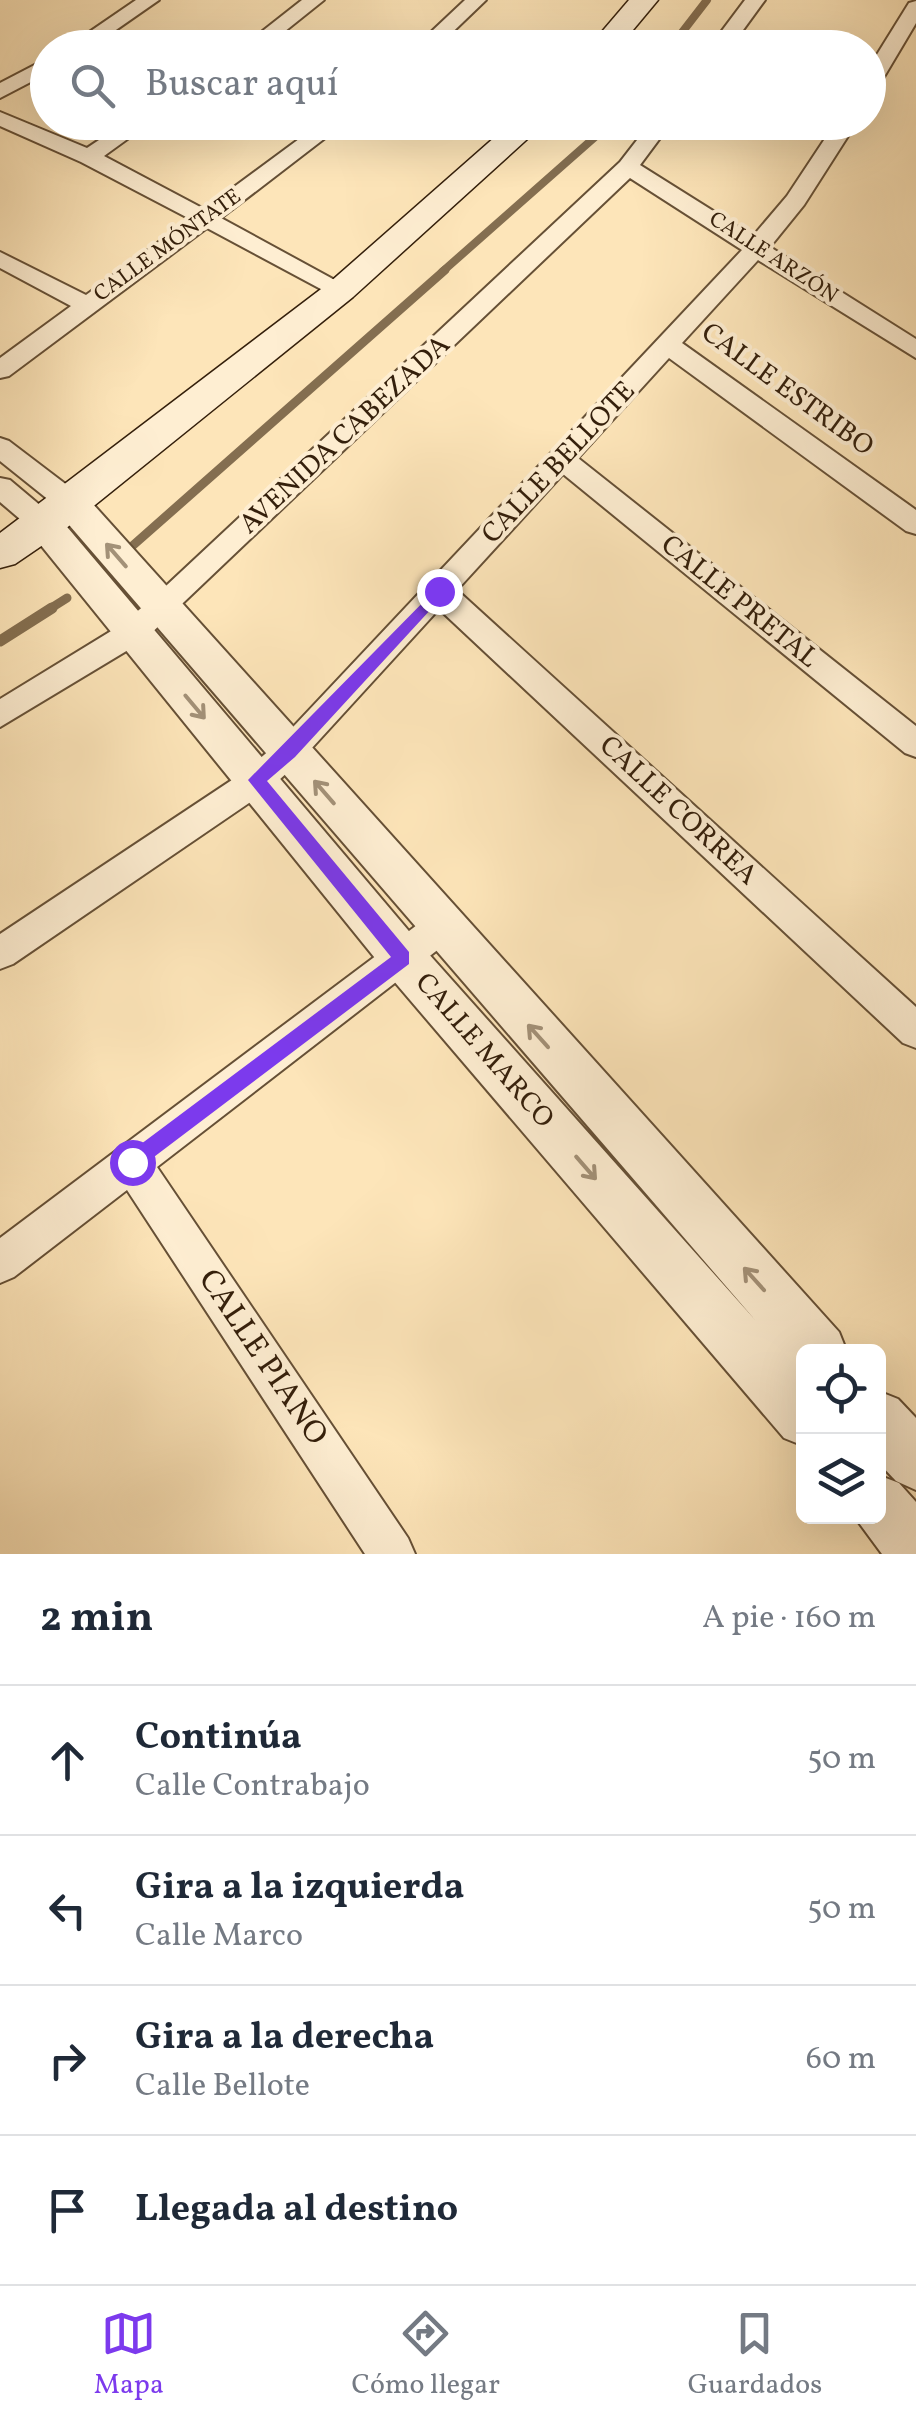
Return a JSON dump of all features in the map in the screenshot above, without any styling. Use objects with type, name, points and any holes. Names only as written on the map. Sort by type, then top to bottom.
[{"type":"main road","points":[[618,30],[644,0]]},
{"type":"main road","points":[[0,553],[57,514],[341,290],[511,140]]},
{"type":"street","points":[[103,30],[148,0]]},
{"type":"street","points":[[275,30],[314,0]]},
{"type":"street","points":[[444,30],[476,0]]},
{"type":"street","points":[[732,30],[755,0]]},
{"type":"street","points":[[886,57],[916,7]]},
{"type":"street","points":[[0,92],[30,74]]},
{"type":"street","points":[[0,118],[30,131]]},
{"type":"street","points":[[51,140],[341,290]]},
{"type":"street","points":[[90,157],[115,140]]},
{"type":"street","name":"CALLE MÓNTATE","points":[[0,370],[312,140]]},
{"type":"street","name":"AVENIDA CABEZADA","points":[[0,715],[147,620],[628,167],[648,140]]},
{"type":"street","name":"CALLE BELLOTE","points":[[0,953],[273,766],[757,247],[796,200],[836,140]]},
{"type":"street","name":"CALLE ARZÓN","points":[[628,167],[916,350]]},
{"type":"street","points":[[0,259],[86,304]]},
{"type":"street","name":"CALLE ESTRIBO","points":[[668,345],[916,524]]},
{"type":"street","points":[[0,447],[57,514]]},
{"type":"street","name":"CALLE PRETAL","points":[[562,460],[916,744]]},
{"type":"street","points":[[0,486],[57,514]]},
{"type":"street","name":"CALLE MARCO","points":[[57,514],[273,766],[441,927],[812,1344]]},
{"type":"street","name":"CALLE CORREA","points":[[439,591],[916,1031]]},
{"type":"street","name":"CALLE MARCO","points":[[273,766],[403,958],[796,1409]]},
{"type":"street","points":[[0,1263],[441,927]]},
{"type":"street","name":"CALLE PIANO","points":[[132,1162],[392,1554]]},
{"type":"street","points":[[886,1428],[916,1461]]},
{"type":"street","points":[[886,1513],[916,1547]]},
{"type":"waterway","points":[[684,30],[707,0]]},
{"type":"waterway","points":[[442,272],[592,140]]},
{"type":"waterway","points":[[130,548],[445,270]]},
{"type":"waterway","points":[[48,610],[67,598]]},
{"type":"waterway","points":[[0,641],[52,608]]},
{"type":"route","points":[[132,1162],[403,958],[256,780],[289,752],[439,591]]}]
